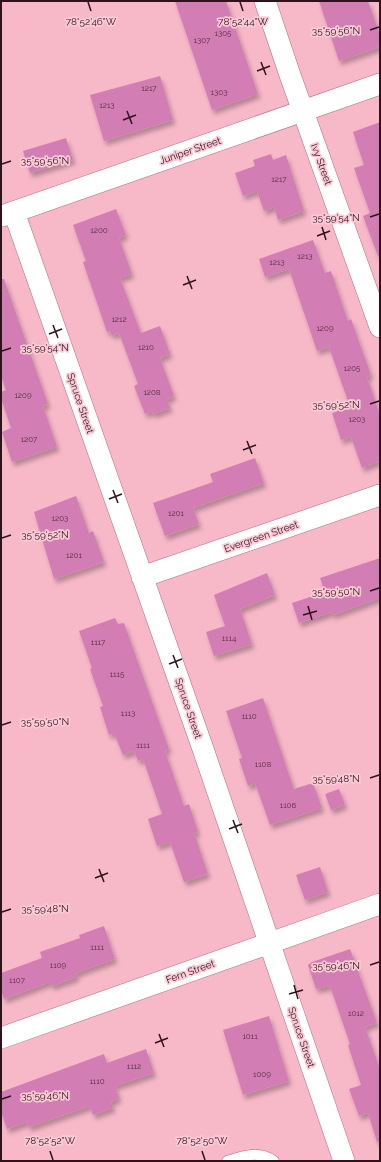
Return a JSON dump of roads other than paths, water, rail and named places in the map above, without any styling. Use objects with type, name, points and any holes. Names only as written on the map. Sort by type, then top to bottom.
[{"type":"street","name":"Ivy Street","points":[[266,1],[303,111],[380,327]]},
{"type":"street","name":"Juniper Street","points":[[7,214],[380,84]]},
{"type":"street","name":"Spruce Street","points":[[7,214],[142,577],[344,1161]]},
{"type":"street","name":"Evergreen Street","points":[[142,577],[380,495]]},
{"type":"street","name":"Fern Street","points":[[1,1038],[380,904]]},
{"type":"lane","points":[[230,1160],[256,1154],[265,1156],[274,1161]]}]
